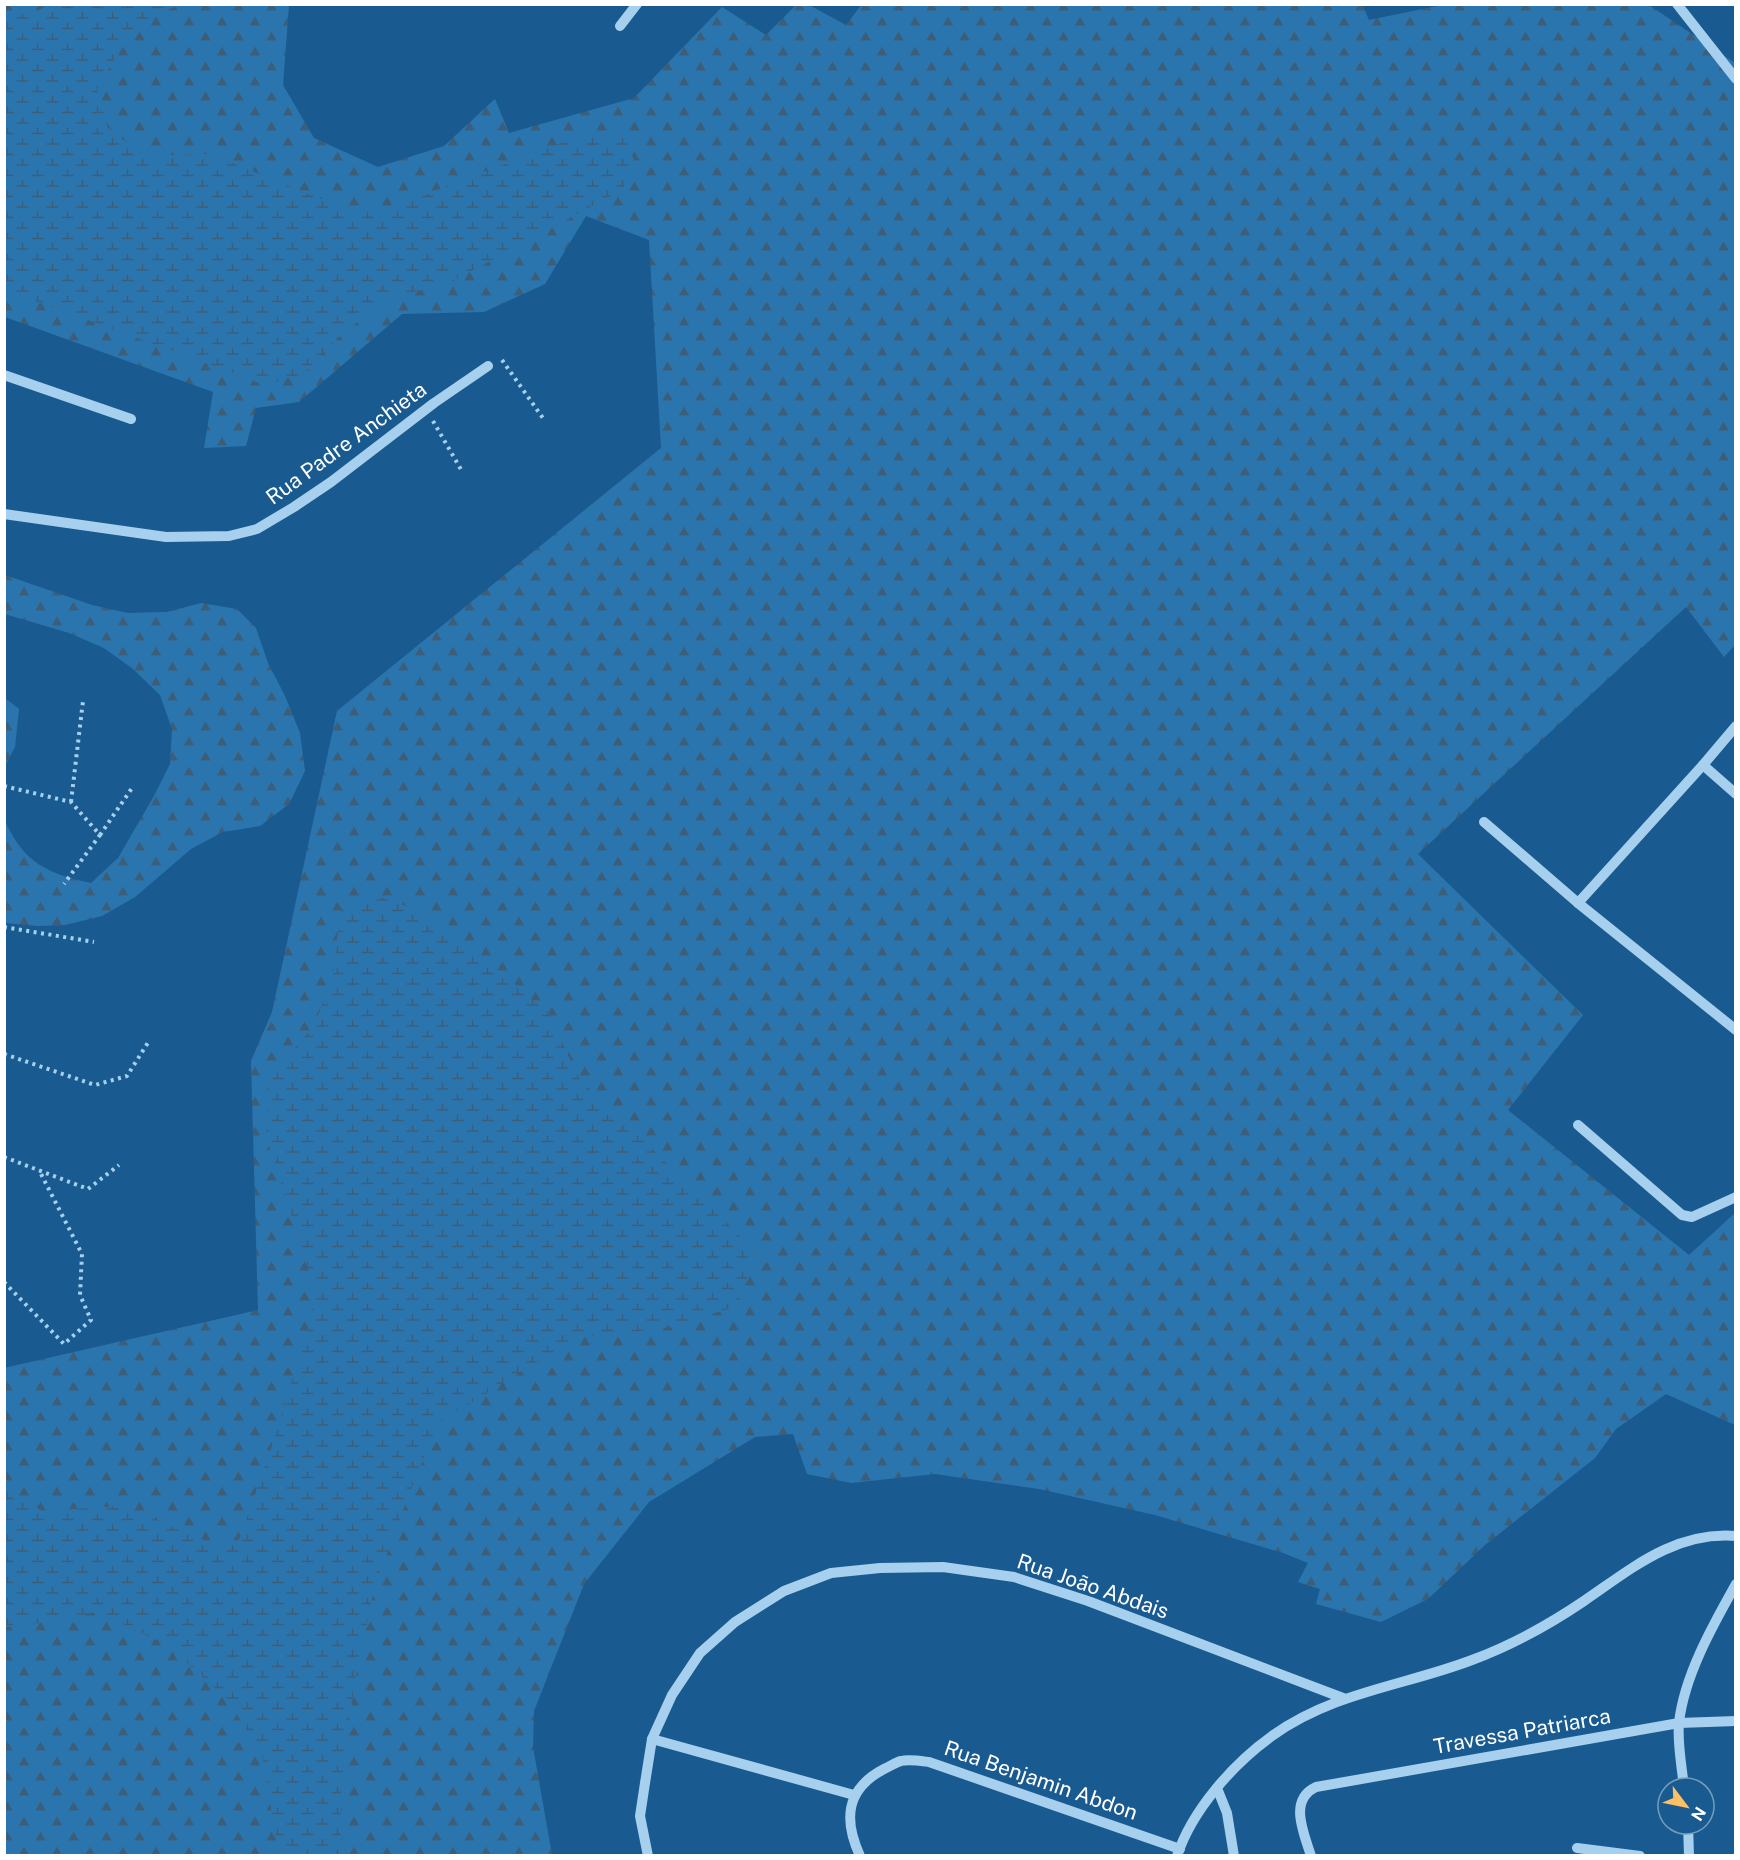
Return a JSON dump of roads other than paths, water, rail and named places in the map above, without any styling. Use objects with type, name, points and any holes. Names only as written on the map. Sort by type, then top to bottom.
[{"type":"street","points":[[620,26],[637,4]]},
{"type":"street","points":[[1677,4],[1736,79]]},
{"type":"street","name":"Rua Padre Anchieta","points":[[4,514],[166,537],[229,536],[257,528],[294,507],[488,366]]},
{"type":"street","points":[[4,375],[131,419]]},
{"type":"street","points":[[1578,903],[1736,726]]},
{"type":"street","points":[[1703,765],[1736,794]]},
{"type":"street","points":[[1484,822],[1578,903],[1736,1030]]},
{"type":"street","points":[[1578,1125],[1682,1215],[1692,1217],[1736,1197]]},
{"type":"street","points":[[1179,1852],[1198,1815],[1217,1788],[1244,1758],[1272,1735],[1304,1715],[1343,1698],[1472,1660],[1532,1631],[1583,1602],[1648,1556],[1672,1545],[1696,1538],[1736,1536]]},
{"type":"street","name":"Rua João Abdais","points":[[648,1856],[640,1816],[652,1739],[672,1695],[700,1653],[735,1622],[784,1591],[831,1574],[880,1568],[944,1566],[1014,1577],[1088,1601],[1343,1698]]},
{"type":"street","points":[[1683,1776],[1679,1723],[1689,1683],[1709,1634],[1736,1584]]},
{"type":"street","name":"Travessa Patriarca","points":[[1311,1856],[1299,1813],[1300,1804],[1310,1790],[1316,1787],[1679,1723],[1736,1721]]},
{"type":"street","points":[[652,1739],[854,1794],[850,1820],[853,1840],[860,1856]]},
{"type":"street","name":"Rua Benjamin Abdon","points":[[854,1794],[861,1785],[876,1774],[901,1761],[929,1762],[1179,1852]]},
{"type":"street","points":[[1217,1788],[1227,1813],[1234,1856]]},
{"type":"street","points":[[1689,1836],[1689,1856]]},
{"type":"street","points":[[1576,1848],[1640,1856]]}]
